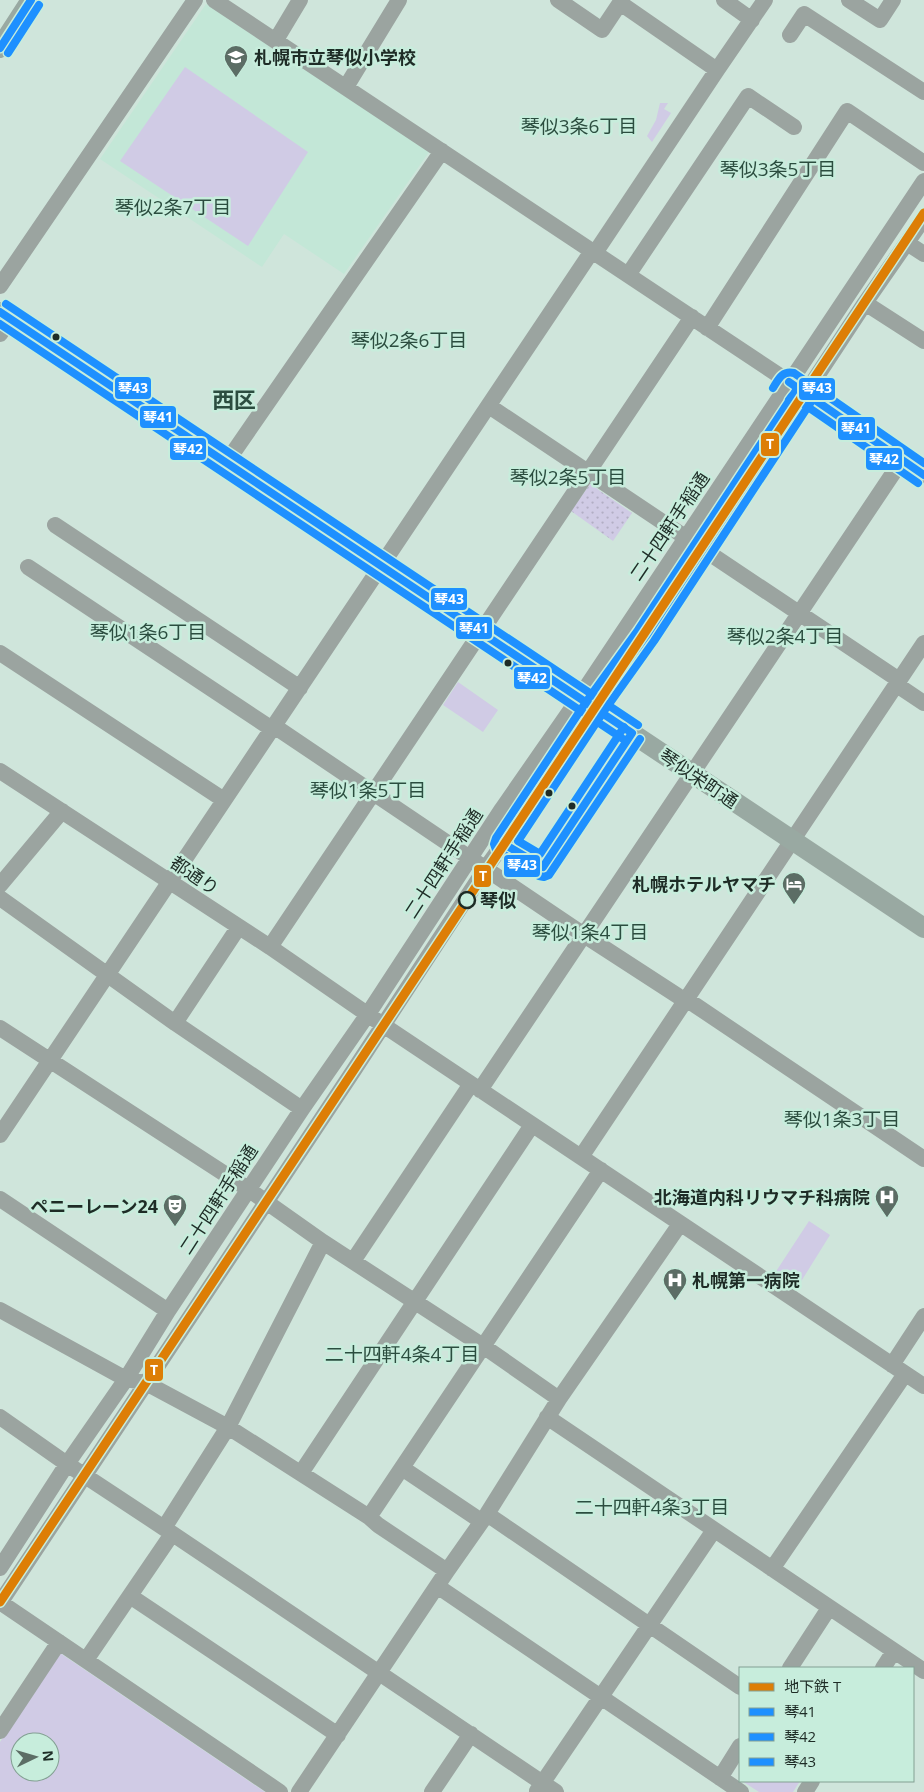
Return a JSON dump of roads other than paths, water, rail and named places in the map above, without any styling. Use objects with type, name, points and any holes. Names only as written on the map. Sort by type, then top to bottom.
[{"type":"main road","points":[[0,48],[31,0]]},
{"type":"main road","name":"琴似栄町通","points":[[4,322],[226,463],[924,928]]},
{"type":"street","points":[[0,286],[195,0]]},
{"type":"street","points":[[214,0],[789,382],[924,475]]},
{"type":"street","points":[[276,40],[300,0]]},
{"type":"street","points":[[346,86],[399,0]]},
{"type":"street","points":[[558,0],[602,30],[621,2],[717,70]]},
{"type":"street","points":[[724,0],[752,20]]},
{"type":"street","points":[[0,1135],[381,566],[765,0]]},
{"type":"street","points":[[849,0],[880,20],[893,0]]},
{"type":"street","points":[[790,35],[804,14],[924,92]]},
{"type":"street","points":[[628,275],[748,96],[794,127]]},
{"type":"street","points":[[706,328],[847,111],[924,163]]},
{"type":"street","points":[[226,463],[442,150]]},
{"type":"street","name":"二十四軒手稲通","points":[[0,1602],[486,868],[518,823],[587,703],[687,537],[924,181]]},
{"type":"street","name":"二十四軒手稲通","points":[[2,1561],[126,1379],[248,1189],[368,1014],[471,858],[587,703],[646,636],[865,303],[924,218]]},
{"type":"street","points":[[907,243],[924,254]]},
{"type":"street","points":[[865,303],[924,341]]},
{"type":"street","points":[[270,947],[692,318]]},
{"type":"street","points":[[489,406],[799,613],[924,702]]},
{"type":"street","points":[[353,1261],[584,935],[902,460]]},
{"type":"street","points":[[56,525],[300,688]]},
{"type":"street","points":[[28,567],[374,792],[584,935],[694,1005],[924,1159]]},
{"type":"street","points":[[581,1157],[924,643]]},
{"type":"street","points":[[0,653],[224,800]]},
{"type":"street","name":"都通り","points":[[0,771],[238,928],[270,947],[475,1087],[924,1386]]},
{"type":"street","points":[[0,886],[62,811]]},
{"type":"street","points":[[0,898],[175,1023],[302,1109]]},
{"type":"street","points":[[175,1023],[238,928]]},
{"type":"street","points":[[0,1028],[248,1189],[559,1399]]},
{"type":"street","points":[[301,1473],[532,1125]]},
{"type":"street","points":[[369,1517],[601,1170]]},
{"type":"street","points":[[0,1199],[168,1311]]},
{"type":"street","points":[[299,1792],[484,1518],[559,1399],[680,1224]]},
{"type":"street","points":[[86,1660],[130,1596],[228,1427],[324,1242]]},
{"type":"street","points":[[0,1310],[126,1379],[146,1383],[228,1427],[369,1517],[447,1571]]},
{"type":"street","points":[[772,1569],[898,1369],[924,1316]]},
{"type":"street","points":[[0,1417],[67,1464],[471,1734],[545,1789],[601,1697],[714,1530]]},
{"type":"street","points":[[547,1417],[924,1670]]},
{"type":"street","points":[[402,1468],[484,1518],[650,1625],[739,1686]]},
{"type":"street","points":[[2,1561],[22,1570]]},
{"type":"street","points":[[437,1586],[741,1792]]},
{"type":"street","points":[[130,1596],[338,1734]]},
{"type":"street","points":[[0,1602],[280,1792]]},
{"type":"street","points":[[791,1667],[829,1608]]},
{"type":"street","points":[[0,1730],[59,1642]]},
{"type":"street","points":[[884,1667],[894,1651]]},
{"type":"street","points":[[432,1792],[471,1734]]},
{"type":"street","points":[[720,1778],[739,1748]]},
{"type":"metro line","name":"T","points":[[0,1602],[924,213]]},
{"type":"place","name":"札幌市立琴似小学校","points":[[236,78]]},
{"type":"place","name":"琴似","points":[[467,900]]},
{"type":"place","name":"札幌ホテルヤマチ","points":[[794,905]]},
{"type":"place","name":"北海道内科リウマチ科病院","points":[[887,1218]]},
{"type":"place","name":"ペニーレーン24","points":[[175,1227]]},
{"type":"place","name":"札幌第一病院","points":[[675,1301]]},
{"type":"district","name":"琴似3条6丁目","points":[[579,126]]},
{"type":"district","name":"琴似3条5丁目","points":[[778,169]]},
{"type":"district","name":"琴似2条7丁目","points":[[173,207]]},
{"type":"district","name":"琴似2条6丁目","points":[[409,340]]},
{"type":"district","name":"西区","points":[[234,399]]},
{"type":"district","name":"琴似2条5丁目","points":[[568,477]]},
{"type":"district","name":"琴似1条6丁目","points":[[148,632]]},
{"type":"district","name":"琴似2条4丁目","points":[[785,636]]},
{"type":"district","name":"琴似1条5丁目","points":[[368,790]]},
{"type":"district","name":"琴似1条4丁目","points":[[590,932]]},
{"type":"district","name":"琴似1条3丁目","points":[[842,1119]]},
{"type":"district","name":"二十四軒4条4丁目","points":[[402,1354]]},
{"type":"district","name":"二十四軒4条3丁目","points":[[652,1507]]}]
